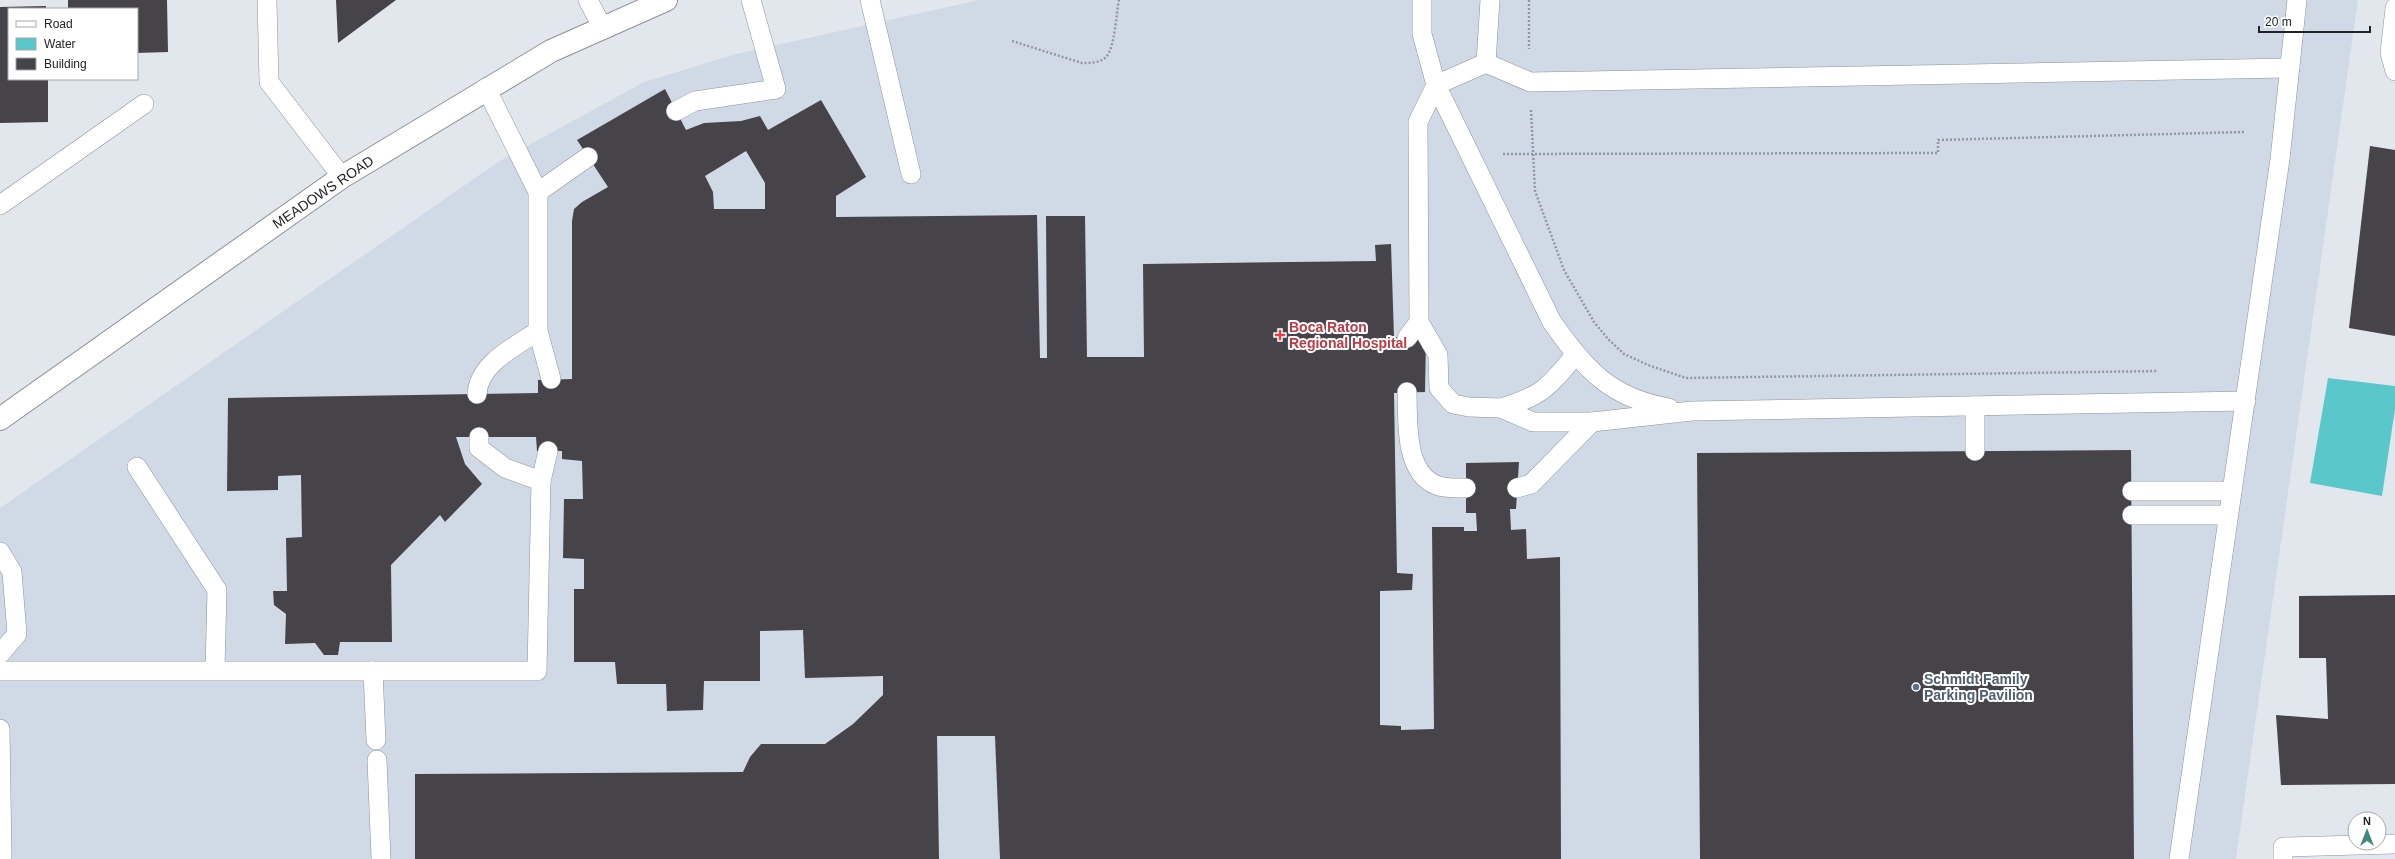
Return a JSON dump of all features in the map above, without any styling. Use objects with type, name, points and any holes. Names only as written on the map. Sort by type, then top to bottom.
[{"type":"street","name":"MEADOWS ROAD","points":[[0,419],[342,177],[486,88],[551,50],[602,26],[666,0]]},
{"type":"lane","points":[[267,0],[269,82],[342,177]]},
{"type":"lane","points":[[588,0],[602,26]]},
{"type":"lane","points":[[676,111],[695,101],[776,89],[751,0]]},
{"type":"lane","points":[[870,0],[910,174]]},
{"type":"lane","points":[[1422,0],[1422,34],[1436,85],[1552,322],[1575,355],[1608,386],[1638,400],[1692,411]]},
{"type":"lane","points":[[1486,63],[1490,0]]},
{"type":"lane","points":[[2179,859],[2280,159],[2297,0]]},
{"type":"lane","points":[[2395,8],[2390,53],[2395,71]]},
{"type":"lane","points":[[2246,401],[1692,411],[1592,422],[1534,422],[1501,408],[1453,404],[1439,388],[1438,355],[1419,322],[1418,122],[1436,85],[1486,63],[1530,82],[2290,68]]},
{"type":"lane","points":[[486,88],[538,192],[538,331],[551,379]]},
{"type":"lane","points":[[0,205],[144,104]]},
{"type":"lane","points":[[538,192],[588,157]]},
{"type":"lane","points":[[1407,338],[1419,322]]},
{"type":"lane","points":[[478,394],[478,384],[494,361],[538,331]]},
{"type":"lane","points":[[1501,408],[1530,400],[1542,392],[1553,383],[1575,355]]},
{"type":"lane","points":[[1407,392],[1409,445],[1419,470],[1427,480],[1436,485],[1448,488],[1466,488]]},
{"type":"lane","points":[[1975,406],[1975,451]]},
{"type":"lane","points":[[1517,488],[1531,484],[1592,422]]},
{"type":"lane","points":[[479,437],[479,448],[505,468],[541,481]]},
{"type":"lane","points":[[0,671],[537,671],[541,481],[548,451]]},
{"type":"lane","points":[[138,467],[217,590],[215,670]]},
{"type":"lane","points":[[2132,491],[2232,491]]},
{"type":"lane","points":[[2132,515],[2228,515]]},
{"type":"lane","points":[[0,552],[12,572],[17,634],[0,654]]},
{"type":"lane","points":[[373,671],[376,740]]},
{"type":"lane","points":[[0,729],[2,859]]},
{"type":"lane","points":[[377,760],[381,859]]},
{"type":"lane","points":[[2283,859],[2283,846],[2395,844]]},
{"type":"path","points":[[1012,41],[1082,63],[1093,63],[1105,58],[1110,51],[1118,0]]},
{"type":"path","points":[[1529,0],[1530,82],[1535,191],[1542,215],[1564,270],[1594,322],[1608,339],[1624,354],[1686,378],[2160,371]]},
{"type":"path","points":[[1468,152],[1534,155],[1938,153],[1938,140],[2244,132]]},
{"type":"shaded area","name":"Boca Raton Regional Hospital","points":[[979,0],[2358,0],[2236,859],[0,859],[0,508],[498,162],[644,82],[736,54]]},
{"type":"water","points":[[2328,378],[2395,386],[2395,409],[2382,496],[2310,483]]},
{"type":"building","points":[[68,0],[167,0],[168,52],[138,53],[138,8],[68,8]]},
{"type":"building","points":[[336,0],[396,0],[338,43]]},
{"type":"building","points":[[46,6],[46,8],[8,8],[8,80],[48,80],[48,122],[0,123],[0,7]]},
{"type":"building","name":"Boca Raton Regional Hospital","points":[[665,89],[686,130],[704,123],[741,121],[760,116],[768,130],[821,100],[866,177],[836,196],[836,217],[1037,215],[1040,358],[1047,358],[1046,216],[1085,216],[1087,357],[1144,357],[1143,264],[1376,261],[1375,245],[1391,244],[1394,337],[1426,338],[1425,392],[1394,393],[1397,573],[1413,574],[1412,590],[1380,591],[1380,725],[1401,726],[1401,730],[1434,729],[1432,527],[1464,527],[1464,531],[1477,531],[1476,513],[1466,513],[1466,463],[1519,462],[1516,509],[1510,509],[1511,530],[1526,529],[1527,559],[1560,557],[1561,859],[1000,859],[995,736],[937,736],[939,859],[415,859],[415,774],[743,772],[750,757],[761,744],[825,744],[853,724],[883,695],[883,676],[805,678],[803,630],[760,631],[760,681],[704,681],[703,710],[667,711],[666,684],[617,684],[615,662],[574,662],[574,589],[584,589],[584,559],[563,558],[564,499],[583,499],[582,461],[562,459],[562,451],[537,451],[536,437],[456,437],[465,464],[482,484],[445,522],[440,515],[391,565],[392,642],[340,642],[338,655],[324,655],[315,643],[285,644],[286,614],[274,605],[273,591],[287,591],[286,538],[302,537],[301,475],[278,476],[278,490],[227,491],[228,398],[538,393],[538,380],[572,379],[572,221],[574,209],[582,202],[608,187],[577,140]],"holes":[[[746,151],[765,183],[765,209],[714,209],[713,192],[705,176]]]},
{"type":"building","points":[[2370,146],[2395,150],[2395,336],[2349,328]]},
{"type":"building","name":"Schmidt Family Parking Pavilion","points":[[2131,450],[2134,859],[1700,859],[1697,453]]},
{"type":"building","points":[[2395,595],[2395,784],[2281,785],[2276,715],[2328,719],[2326,658],[2299,658],[2299,596]]},
{"type":"place","name":"Boca Raton Regional Hospital","points":[[1280,335]]},
{"type":"place","name":"Schmidt Family Parking Pavilion","points":[[1916,687]]}]
